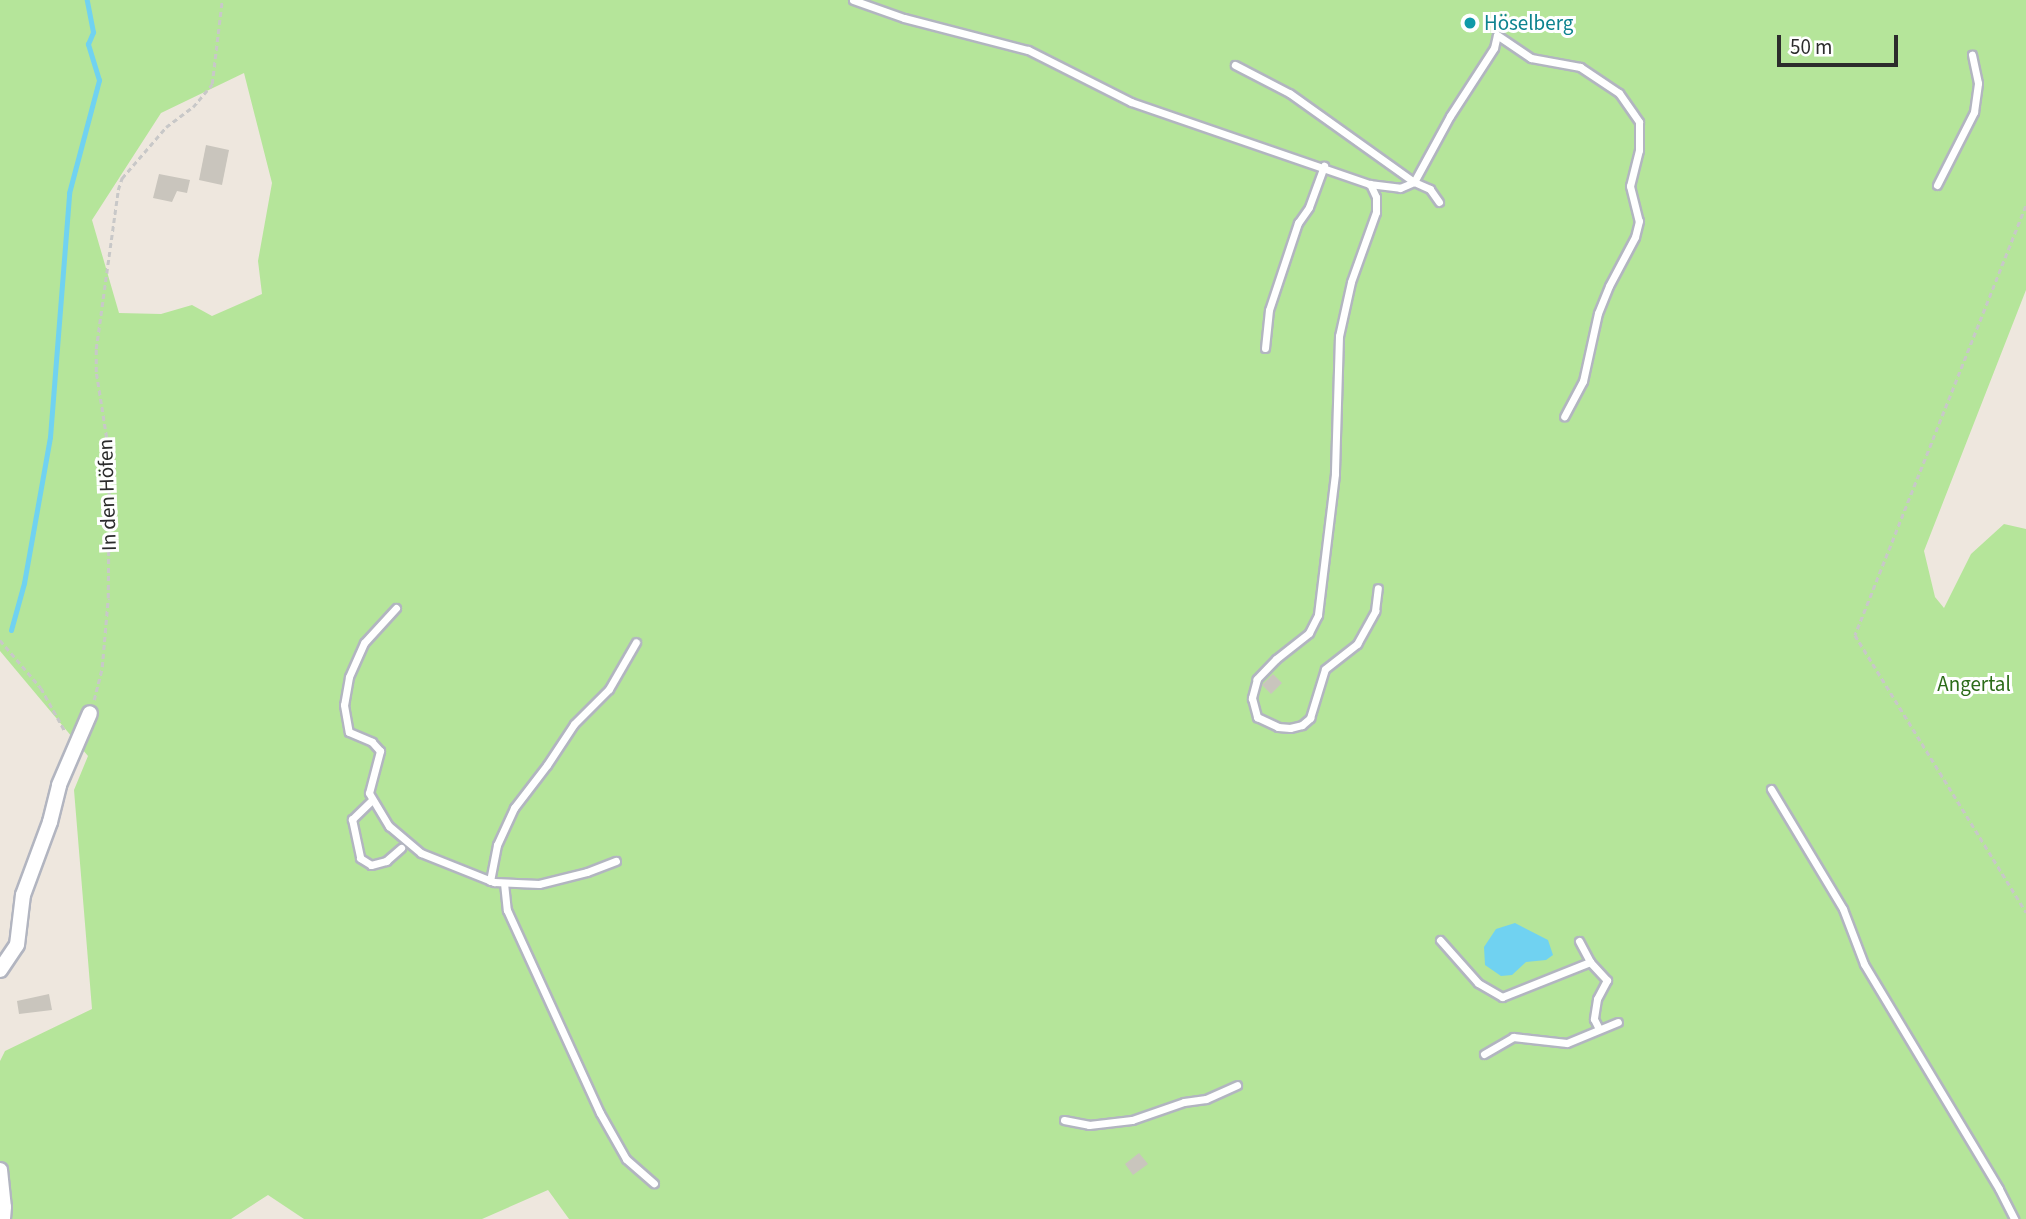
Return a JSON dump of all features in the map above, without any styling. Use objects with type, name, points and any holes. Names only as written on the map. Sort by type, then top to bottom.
[{"type":"street","points":[[0,970],[17,945],[23,895],[50,822],[59,785],[90,713]]},
{"type":"street","points":[[0,1170],[3,1219]]},
{"type":"lane","points":[[853,0],[904,18],[1028,50],[1131,102],[1324,166],[1369,184],[1400,188],[1414,182],[1450,116],[1494,48],[1497,35],[1531,58],[1580,67],[1619,93],[1639,122],[1639,150],[1630,186],[1639,221],[1635,237],[1598,313],[1583,381],[1564,416]]},
{"type":"lane","points":[[1937,185],[1974,112],[1978,83],[1972,55]]},
{"type":"lane","points":[[1235,65],[1289,93],[1414,182],[1430,189],[1439,202]]},
{"type":"lane","points":[[1265,348],[1269,310],[1298,223],[1309,207],[1324,166]]},
{"type":"lane","points":[[1369,184],[1375,193],[1377,206],[1351,282],[1339,336],[1335,474],[1318,615],[1309,633],[1276,659],[1258,679],[1252,698],[1256,717],[1278,727],[1290,728],[1302,725],[1310,718],[1325,669],[1357,644],[1375,611],[1378,588]]},
{"type":"lane","points":[[396,608],[364,643],[351,668],[345,691],[344,717],[349,732],[372,741],[380,751],[370,785],[372,800],[389,826],[421,853],[490,881],[554,881],[615,861]]},
{"type":"lane","points":[[490,881],[497,845],[514,808],[574,724],[609,689],[636,642]]},
{"type":"lane","points":[[1771,789],[1843,909],[1864,964],[1999,1189],[2014,1219]]},
{"type":"lane","points":[[372,800],[352,819],[360,859],[371,865],[386,861],[401,848]]},
{"type":"lane","points":[[504,883],[507,910],[600,1113],[626,1159],[654,1183]]},
{"type":"lane","points":[[1440,940],[1478,983],[1502,998],[1590,961]]},
{"type":"lane","points":[[1579,941],[1590,961],[1607,980],[1597,999],[1594,1019],[1599,1029]]},
{"type":"lane","points":[[1484,1054],[1513,1038],[1567,1043],[1618,1022]]},
{"type":"lane","points":[[1064,1120],[1089,1125],[1132,1120],[1184,1102],[1206,1099],[1237,1085]]},
{"type":"path","name":"In den Höfen","points":[[90,713],[103,667],[109,577],[109,454],[96,372],[96,349],[118,190],[122,178],[166,127],[193,107],[212,84],[222,0]]},
{"type":"path","points":[[2026,205],[1855,635],[2026,912]]},
{"type":"path","points":[[0,640],[41,688],[75,749]]},
{"type":"green space","name":"Angertal","points":[[0,0],[2026,0],[2026,290],[1924,551],[1935,597],[1944,608],[1971,554],[2004,524],[2026,529],[2026,1219],[569,1219],[548,1190],[482,1219],[304,1219],[268,1195],[231,1219],[0,1219],[0,1061],[5,1051],[92,1009],[74,790],[88,756],[0,651]],"holes":[[[244,73],[272,183],[258,261],[262,294],[212,316],[192,305],[161,314],[119,313],[92,220],[161,113]]]},
{"type":"water","points":[[1515,923],[1548,940],[1553,955],[1546,960],[1526,962],[1512,975],[1501,976],[1485,965],[1484,947],[1496,929]]},
{"type":"building","points":[[206,145],[229,150],[222,185],[199,180]]},
{"type":"building","points":[[159,174],[190,180],[187,193],[177,191],[172,202],[153,198]]},
{"type":"building","points":[[1273,674],[1282,683],[1271,694],[1262,685]]},
{"type":"building","points":[[49,994],[52,1010],[19,1014],[17,1001]]},
{"type":"building","points":[[1139,1153],[1148,1164],[1133,1175],[1125,1164]]},
{"type":"waterway","points":[[11,630],[24,583],[50,437],[69,193],[99,80],[88,44],[93,32],[87,0]]},
{"type":"place","name":"Höselberg","points":[[1470,23]]}]
